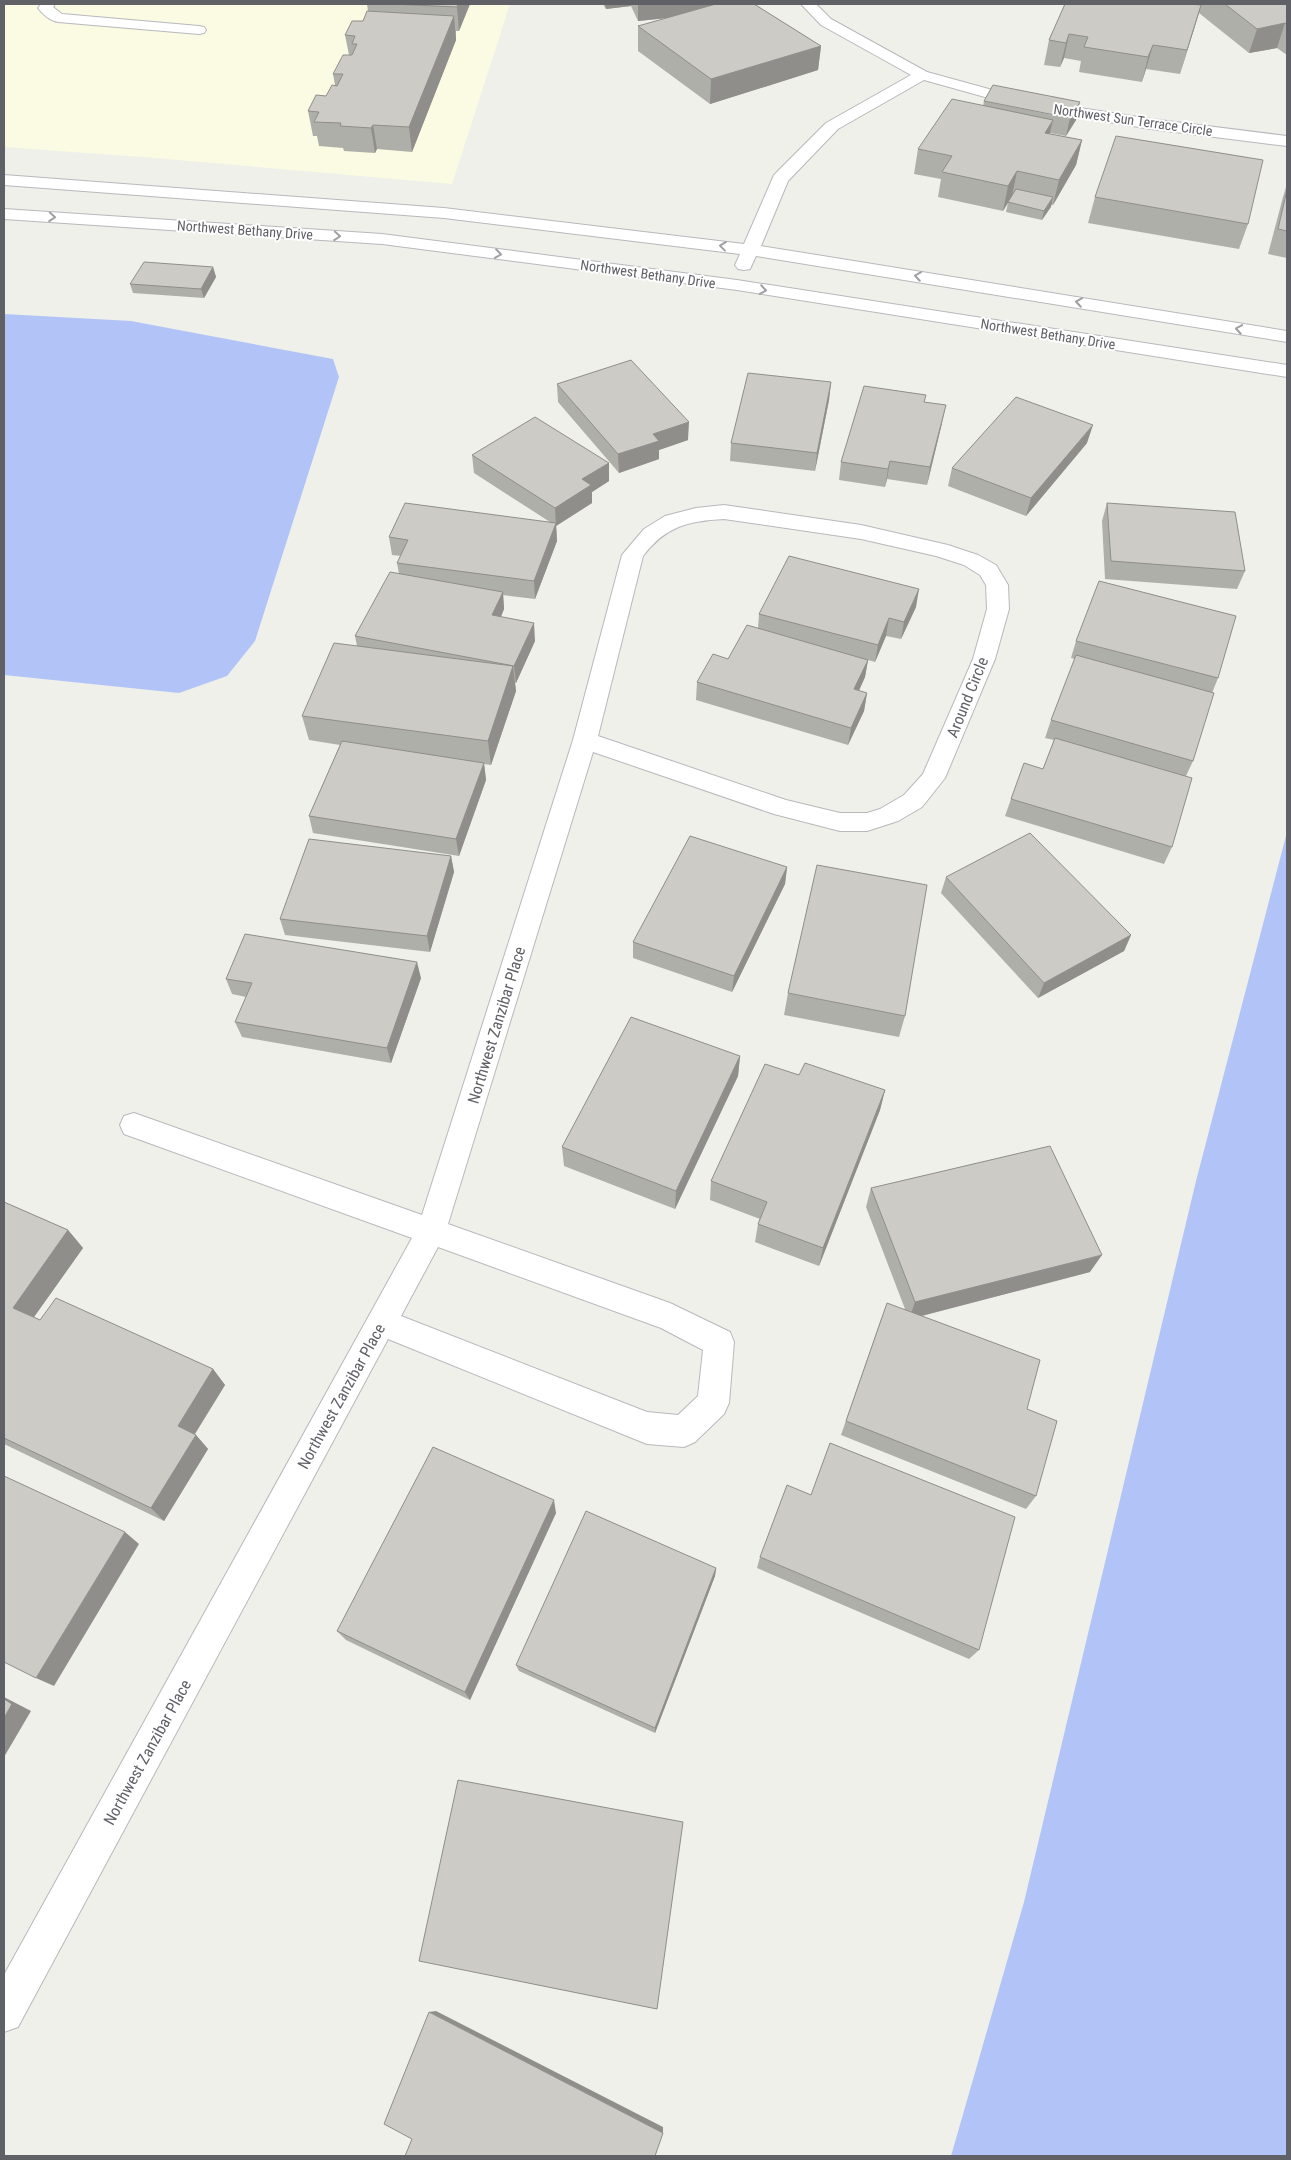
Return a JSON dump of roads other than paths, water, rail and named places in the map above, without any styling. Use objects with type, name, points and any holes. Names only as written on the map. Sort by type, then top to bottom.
[{"type":"street","points":[[48,4],[46,8],[58,18],[199,30]]},
{"type":"street","name":"Northwest Sun Terrace Circle","points":[[808,4],[826,22],[922,75],[1028,104],[1152,124],[1287,141]]},
{"type":"street","points":[[737,286],[780,179],[832,126],[922,75]]},
{"type":"street","name":"Northwest Bethany Drive","points":[[4,180],[444,212],[750,250],[1287,337]]},
{"type":"street","name":"Northwest Bethany Drive","points":[[4,214],[382,239],[737,286],[1287,371]]},
{"type":"street","name":"Around Circle","points":[[724,512],[861,532],[941,550],[972,560],[988,570],[997,585],[998,609],[984,659],[933,778],[913,801],[889,815],[867,822],[840,822],[783,808],[585,740],[633,555],[642,541],[656,528],[675,519],[701,513],[724,512]]},
{"type":"street","name":"Northwest Zanzibar Place","points":[[4,2014],[431,1232],[585,740]]},
{"type":"street","points":[[134,1125],[670,1317],[719,1342],[713,1403],[684,1431],[648,1428],[381,1322]]},
{"type":"water","points":[[4,314],[131,321],[333,359],[339,377],[255,641],[227,676],[179,693],[4,675]]},
{"type":"water","points":[[1287,832],[1287,2156],[951,2156],[1024,1902],[1196,1181]]}]
